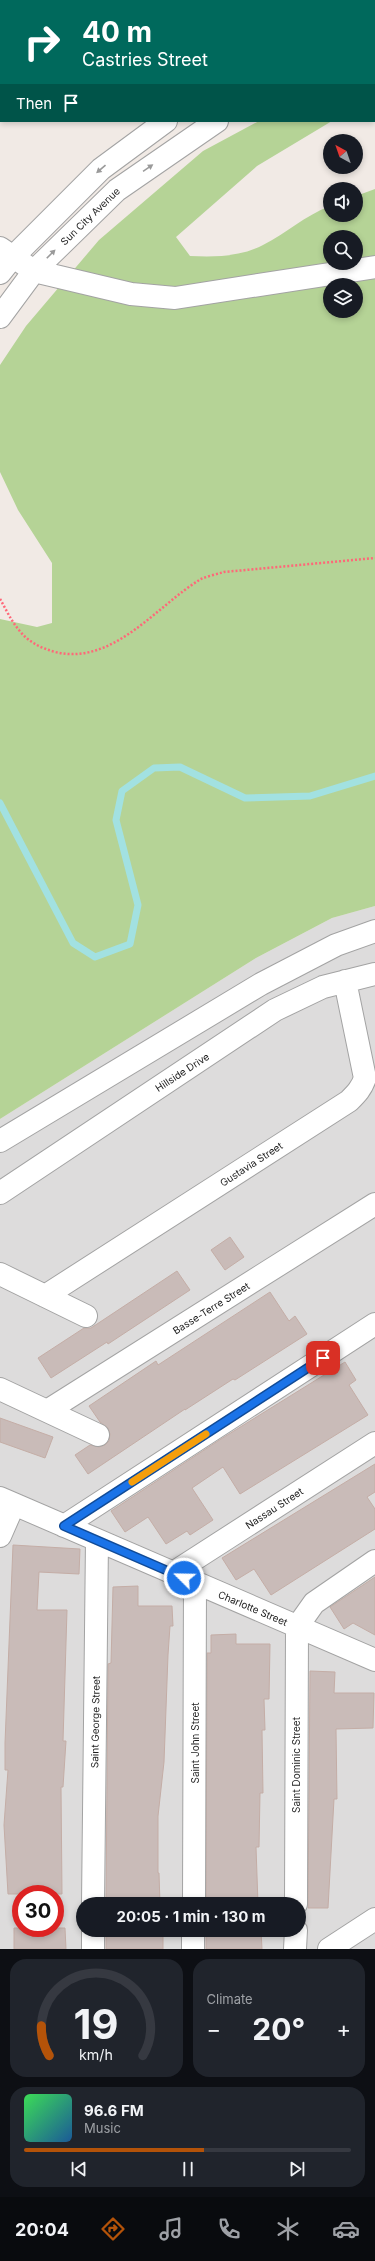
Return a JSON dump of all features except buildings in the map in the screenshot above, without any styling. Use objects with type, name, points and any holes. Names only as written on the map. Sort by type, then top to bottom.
[{"type":"street","points":[[165,122],[101,168],[4,260],[34,271],[130,294],[175,298],[375,267]]},
{"type":"street","name":"Sun City Avenue","points":[[0,317],[34,271],[116,190],[216,122]]},
{"type":"street","points":[[0,1140],[261,984],[336,945],[375,931]]},
{"type":"street","name":"Hillside Drive","points":[[0,1193],[275,1010],[298,998],[345,981],[375,974]]},
{"type":"street","name":"Gustavia Street","points":[[45,1296],[349,1101],[357,1093],[363,1086],[366,1078],[345,981]]},
{"type":"street","name":"Basse-Terre Street","points":[[47,1412],[375,1204]]},
{"type":"street","points":[[0,1274],[86,1316]]},
{"type":"street","points":[[64,1526],[375,1324]]},
{"type":"street","points":[[0,1389],[98,1435]]},
{"type":"street","name":"Nassau Street","points":[[173,1573],[375,1443]]},
{"type":"street","points":[[0,1536],[7,1501]]},
{"type":"street","name":"Charlotte Street","points":[[7,1501],[375,1660]]},
{"type":"street","name":"Saint George Street","points":[[94,1897],[97,1540]]},
{"type":"street","points":[[297,1627],[314,1603],[375,1561]]},
{"type":"street","name":"Saint John Street","points":[[194,1897],[195,1583]]},
{"type":"street","name":"Saint Dominic Street","points":[[296,1897],[297,1627]]},
{"type":"street","points":[[328,1949],[375,1919]]},
{"type":"street","points":[[93,1937],[93,1949]]},
{"type":"street","points":[[193,1937],[193,1949]]},
{"type":"street","points":[[295,1949],[296,1937]]},
{"type":"path","points":[[0,599],[18,630],[29,640],[44,649],[67,654],[91,651],[115,641],[138,628],[202,579],[224,572],[375,558]]},
{"type":"shaded area","points":[[375,906],[375,1949],[0,1949],[0,1119],[256,958],[332,918]]},
{"type":"green space","points":[[257,122],[330,122],[257,166],[176,237],[190,256],[227,255],[254,249],[272,240],[323,209],[323,222],[363,222],[363,193],[375,189],[375,906],[332,918],[256,958],[0,1119],[0,619],[37,627],[52,623],[52,563],[18,510],[0,472],[0,365],[26,326],[99,240],[203,151]]},
{"type":"waterway","points":[[0,803],[73,943],[95,957],[130,944],[138,905],[116,820],[122,791],[154,768],[180,767],[245,798],[310,796],[375,776]]},
{"type":"slow traffic","points":[[132,1482],[206,1434]]},
{"type":"route","points":[[184,1578],[64,1526],[323,1358]]}]
